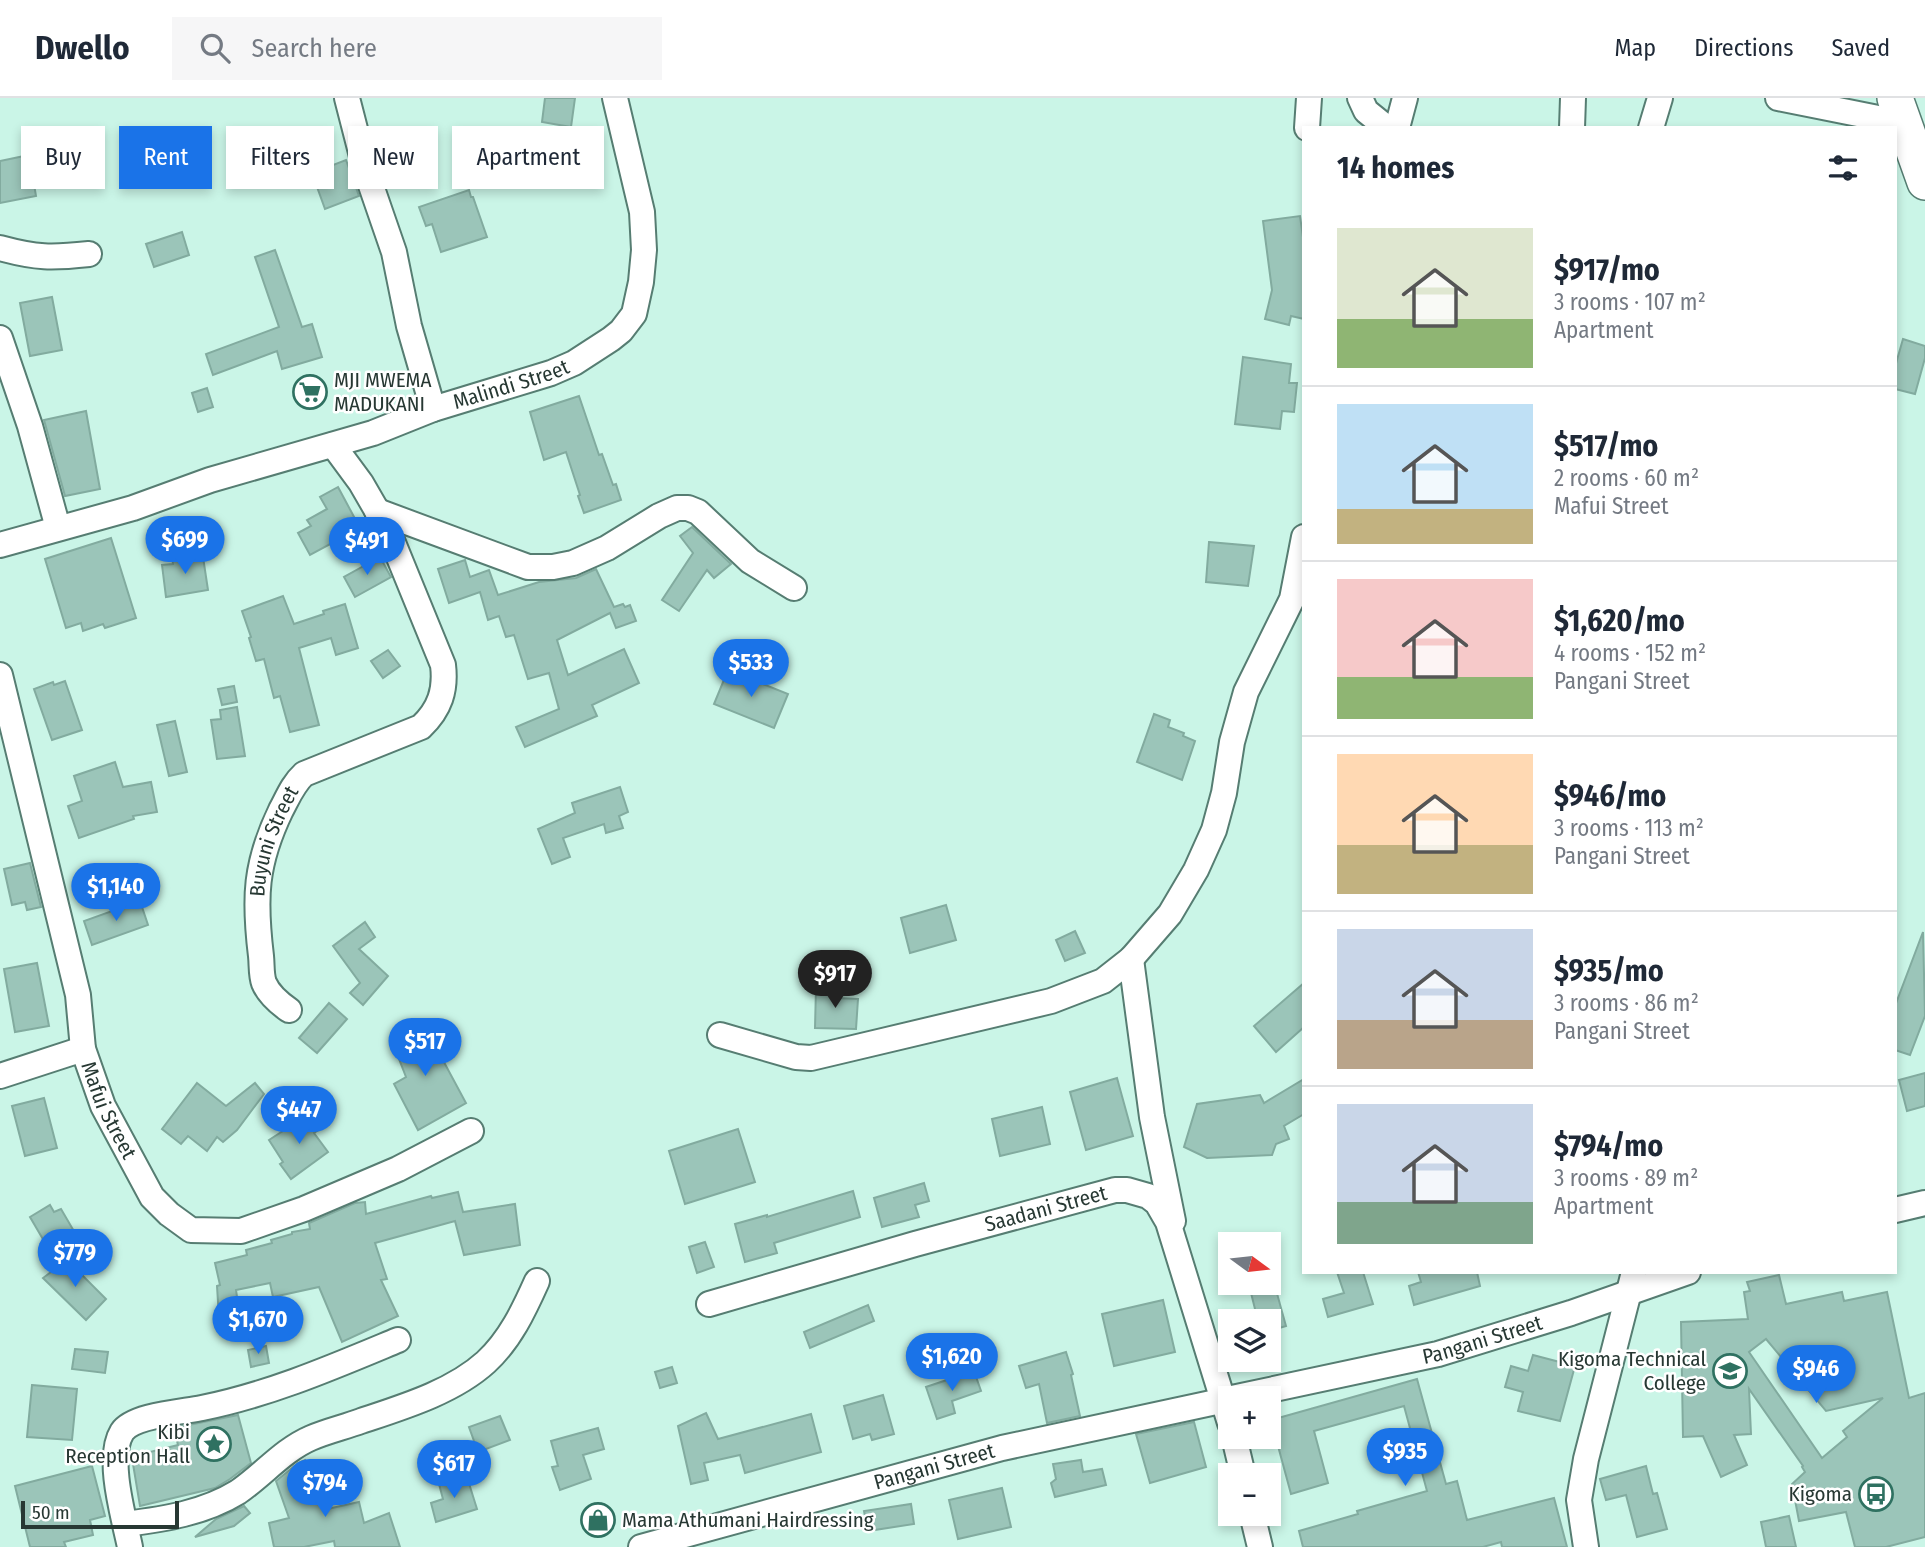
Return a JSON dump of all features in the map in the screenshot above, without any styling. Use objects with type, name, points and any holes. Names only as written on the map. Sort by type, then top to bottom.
[{"type":"street","points":[[347,98],[365,168],[394,252],[410,327],[433,410]]},
{"type":"street","name":"Malindi Street","points":[[0,545],[133,508],[211,481],[373,433],[433,410],[551,373],[574,363],[621,331],[634,314],[642,282],[644,228],[615,98]]},
{"type":"street","points":[[1307,126],[1308,98]]},
{"type":"street","points":[[1360,98],[1366,111],[1385,126]]},
{"type":"street","points":[[1398,126],[1405,98]]},
{"type":"street","points":[[1572,126],[1573,98]]},
{"type":"street","points":[[1652,126],[1660,98]]},
{"type":"street","points":[[1777,98],[1897,116],[1925,182]]},
{"type":"street","points":[[0,248],[34,257],[89,254]]},
{"type":"street","points":[[0,338],[30,426],[58,528]]},
{"type":"street","name":"Buyuni Street","points":[[289,1010],[277,1002],[264,981],[257,903],[259,871],[268,839],[296,780],[304,774],[421,727],[436,709],[444,689],[443,665],[387,528],[333,445]]},
{"type":"street","points":[[377,511],[528,567],[553,568],[573,564],[607,548],[659,516],[677,508],[688,508],[698,512],[750,561],[794,588]]},
{"type":"street","points":[[720,1035],[796,1057],[811,1058],[990,1014],[1051,1002],[1103,981],[1131,959],[1170,914],[1196,870],[1214,830],[1224,793],[1232,742],[1246,692],[1292,599],[1302,547]]},
{"type":"street","name":"Mafui Street","points":[[0,675],[78,995],[83,1049],[103,1106],[152,1197],[169,1214],[191,1230],[241,1231],[304,1209],[398,1169],[471,1131]]},
{"type":"street","points":[[1131,959],[1152,1117],[1178,1249]]},
{"type":"street","points":[[0,1076],[83,1049]]},
{"type":"street","name":"Saadani Street","points":[[709,1304],[915,1244],[1115,1191],[1139,1193],[1157,1203],[1178,1249],[1223,1386]]},
{"type":"street","points":[[1897,1210],[1925,1203]]},
{"type":"street","name":"Pangani Street","points":[[1281,1392],[1438,1354],[1571,1313],[1631,1282],[1677,1274]]},
{"type":"street","points":[[398,1340],[247,1399],[156,1416],[136,1422],[123,1430],[116,1464],[128,1536],[217,1503],[237,1492],[281,1456],[309,1438],[401,1407],[460,1381],[487,1362],[506,1338],[523,1313],[537,1281]]},
{"type":"street","points":[[1586,1547],[1579,1500],[1586,1459],[1631,1282]]},
{"type":"street","name":"Pangani Street","points":[[641,1547],[1002,1448],[1218,1407]]},
{"type":"street","points":[[1255,1526],[1260,1547]]},
{"type":"building","points":[[545,98],[575,98],[571,126],[542,122]]},
{"type":"building","points":[[21,157],[21,189],[35,189],[36,196],[0,203],[0,161]]},
{"type":"building","points":[[346,160],[348,189],[356,189],[359,196],[325,209],[318,189],[334,189],[334,165]]},
{"type":"building","points":[[469,190],[487,237],[441,252],[432,224],[426,226],[419,207]]},
{"type":"building","points":[[1300,216],[1302,319],[1291,316],[1289,325],[1265,319],[1272,290],[1263,221]]},
{"type":"building","points":[[182,232],[189,255],[154,267],[146,244]]},
{"type":"building","points":[[275,250],[302,327],[312,324],[322,357],[282,369],[277,351],[213,375],[206,354],[279,327],[255,257]]},
{"type":"building","points":[[52,297],[62,350],[30,356],[20,303]]},
{"type":"building","points":[[1903,339],[1925,346],[1925,358],[1915,394],[1897,390],[1897,360]]},
{"type":"building","points":[[1243,357],[1291,364],[1289,383],[1297,383],[1294,412],[1282,411],[1280,429],[1235,424]]},
{"type":"building","points":[[207,388],[213,407],[198,412],[192,393]]},
{"type":"building","points":[[579,396],[599,455],[602,454],[621,500],[584,513],[566,452],[544,460],[530,412]]},
{"type":"building","points":[[86,411],[100,489],[65,496],[44,420]]},
{"type":"building","points":[[338,487],[360,528],[310,555],[298,533],[311,526],[307,520],[327,509],[320,497]]},
{"type":"building","points":[[692,527],[731,564],[714,578],[707,570],[679,611],[662,600],[693,553],[680,536]]},
{"type":"building","points":[[111,538],[136,618],[105,628],[103,624],[83,631],[81,623],[66,628],[45,559]]},
{"type":"building","points":[[1209,542],[1254,546],[1248,586],[1206,582]]},
{"type":"building","points":[[195,553],[196,558],[203,557],[208,590],[166,597],[162,565],[173,564],[172,557]]},
{"type":"building","points":[[380,557],[391,577],[355,597],[344,577]]},
{"type":"building","points":[[465,560],[470,577],[489,570],[498,595],[539,582],[576,578],[596,569],[614,607],[630,605],[636,621],[616,628],[610,613],[557,640],[568,675],[624,649],[639,683],[592,705],[597,716],[525,747],[516,727],[559,709],[549,673],[528,679],[514,635],[506,637],[499,616],[488,620],[480,592],[449,603],[438,569]]},
{"type":"building","points":[[283,596],[294,624],[345,604],[358,648],[336,655],[331,638],[299,648],[319,725],[290,732],[280,696],[274,698],[264,659],[256,661],[242,611]]},
{"type":"building","points":[[388,650],[400,666],[383,678],[371,661]]},
{"type":"building","points":[[728,670],[788,694],[774,728],[714,704]]},
{"type":"building","points":[[65,681],[82,730],[52,740],[34,689]]},
{"type":"building","points":[[234,686],[237,702],[222,705],[218,689]]},
{"type":"building","points":[[237,707],[245,756],[217,759],[211,720],[221,719],[220,710]]},
{"type":"building","points":[[1154,714],[1170,720],[1168,727],[1195,741],[1182,780],[1137,762]]},
{"type":"building","points":[[175,721],[187,772],[169,776],[157,725]]},
{"type":"building","points":[[115,762],[123,787],[151,782],[157,812],[133,816],[134,819],[79,838],[68,806],[82,801],[74,776]]},
{"type":"building","points":[[620,787],[628,812],[619,816],[623,828],[606,833],[604,824],[563,838],[570,857],[552,864],[538,829],[575,813],[572,803]]},
{"type":"building","points":[[30,863],[41,907],[27,910],[25,902],[12,905],[4,869]]},
{"type":"building","points":[[140,901],[148,925],[92,945],[84,921]]},
{"type":"building","points":[[946,905],[956,940],[910,953],[901,918]]},
{"type":"building","points":[[365,922],[375,937],[359,949],[388,976],[363,1005],[350,993],[360,983],[333,946]]},
{"type":"building","points":[[1075,931],[1085,953],[1065,961],[1056,940]]},
{"type":"building","points":[[1923,932],[1925,1016],[1910,1055],[1897,1051],[1897,1001]]},
{"type":"building","points":[[37,963],[49,1026],[15,1032],[4,969]]},
{"type":"building","points":[[1302,985],[1302,1029],[1276,1052],[1254,1026]]},
{"type":"building","points":[[816,987],[837,987],[836,998],[858,999],[856,1029],[815,1028]]},
{"type":"building","points":[[329,1003],[347,1019],[317,1053],[299,1038]]},
{"type":"building","points":[[427,1023],[438,1051],[466,1103],[418,1130],[394,1084],[406,1077],[394,1046],[402,1043],[399,1034]]},
{"type":"building","points":[[1925,1073],[1925,1106],[1907,1111],[1899,1080]]},
{"type":"building","points":[[1117,1078],[1133,1136],[1086,1150],[1070,1092]]},
{"type":"building","points":[[1302,1080],[1302,1115],[1284,1126],[1289,1139],[1276,1144],[1272,1155],[1207,1158],[1184,1147],[1197,1104],[1260,1095],[1264,1103]]},
{"type":"building","points":[[197,1083],[226,1106],[255,1083],[264,1094],[237,1130],[223,1142],[217,1137],[207,1151],[188,1136],[181,1144],[162,1129]]},
{"type":"building","points":[[44,1098],[57,1148],[25,1156],[12,1106]]},
{"type":"building","points":[[1042,1107],[1050,1144],[1000,1156],[992,1119]]},
{"type":"building","points":[[311,1113],[320,1129],[314,1133],[328,1152],[291,1179],[280,1164],[283,1162],[269,1140]]},
{"type":"building","points":[[738,1129],[755,1182],[685,1204],[669,1151]]},
{"type":"building","points":[[924,1183],[929,1201],[915,1205],[919,1217],[882,1227],[874,1198]]},
{"type":"building","points":[[853,1191],[860,1217],[774,1243],[777,1253],[745,1262],[735,1224]]},
{"type":"building","points":[[458,1192],[463,1212],[515,1204],[520,1245],[464,1255],[455,1221],[375,1243],[387,1279],[381,1280],[398,1316],[342,1342],[319,1287],[273,1297],[270,1283],[236,1290],[241,1324],[238,1325],[238,1332],[220,1334],[217,1286],[220,1285],[215,1263],[247,1255],[246,1250],[272,1243],[271,1240],[292,1232],[310,1229],[309,1223],[355,1203],[365,1202],[366,1214],[431,1196],[432,1198]]},
{"type":"building","points":[[50,1205],[54,1212],[61,1209],[78,1238],[51,1253],[30,1217]]},
{"type":"building","points":[[705,1242],[714,1267],[697,1273],[689,1247]]},
{"type":"building","points":[[67,1260],[106,1299],[86,1320],[43,1278]]},
{"type":"building","points":[[1338,1274],[1364,1274],[1373,1304],[1328,1317],[1323,1299],[1344,1293]]},
{"type":"building","points":[[1419,1274],[1477,1274],[1480,1286],[1414,1305],[1409,1286],[1421,1282]]},
{"type":"building","points":[[1779,1275],[1786,1304],[1842,1292],[1844,1301],[1887,1292],[1909,1398],[1925,1393],[1925,1537],[1886,1547],[1855,1547],[1846,1512],[1799,1521],[1792,1484],[1805,1472],[1803,1466],[1749,1389],[1751,1434],[1734,1435],[1747,1465],[1721,1477],[1703,1436],[1683,1437],[1681,1322],[1748,1319],[1744,1292],[1750,1291],[1747,1282]],"holes":[[[1766,1339],[1826,1411],[1883,1398],[1843,1431],[1847,1437],[1822,1458],[1749,1352]]]},
{"type":"building","points":[[1252,1295],[1277,1295],[1286,1326],[1281,1327],[1281,1309],[1255,1309]]},
{"type":"building","points":[[1163,1300],[1175,1352],[1114,1366],[1102,1314]]},
{"type":"building","points":[[868,1305],[874,1321],[810,1348],[804,1332]]},
{"type":"building","points":[[266,1346],[269,1363],[251,1367],[248,1350]]},
{"type":"building","points":[[75,1349],[108,1352],[105,1373],[72,1369]]},
{"type":"building","points":[[1066,1352],[1073,1374],[1071,1375],[1080,1416],[1047,1423],[1039,1384],[1026,1388],[1019,1366]]},
{"type":"building","points":[[1533,1355],[1575,1366],[1560,1421],[1518,1411],[1523,1392],[1505,1387],[1511,1366],[1528,1371]]},
{"type":"building","points":[[672,1367],[677,1383],[660,1388],[655,1372]]},
{"type":"building","points":[[974,1371],[981,1391],[952,1401],[955,1413],[937,1419],[926,1387]]},
{"type":"building","points":[[1417,1379],[1446,1484],[1457,1481],[1467,1520],[1554,1498],[1567,1547],[1502,1547],[1501,1542],[1483,1547],[1303,1547],[1299,1531],[1427,1491],[1404,1406],[1314,1431],[1328,1483],[1291,1494],[1279,1449],[1281,1449],[1281,1417]]},
{"type":"building","points":[[32,1385],[77,1389],[72,1440],[27,1437]]},
{"type":"building","points":[[883,1395],[894,1434],[872,1440],[870,1434],[853,1439],[844,1406]]},
{"type":"building","points":[[706,1413],[718,1439],[811,1414],[821,1452],[745,1473],[740,1455],[704,1463],[708,1480],[691,1484],[678,1426]]},
{"type":"building","points":[[238,1415],[251,1463],[215,1488],[140,1506],[134,1456],[178,1445],[174,1428]]},
{"type":"building","points":[[500,1416],[510,1440],[478,1452],[469,1427]]},
{"type":"building","points":[[1194,1422],[1206,1467],[1150,1483],[1136,1434]]},
{"type":"building","points":[[598,1428],[604,1449],[583,1455],[591,1479],[560,1490],[552,1467],[558,1466],[551,1441]]},
{"type":"building","points":[[305,1460],[323,1510],[359,1502],[364,1523],[389,1513],[400,1547],[335,1547],[334,1541],[304,1547],[274,1547],[269,1523],[289,1518],[276,1481]]},
{"type":"building","points":[[1081,1460],[1083,1472],[1102,1469],[1106,1485],[1055,1497],[1051,1483],[1056,1479],[1053,1464]]},
{"type":"building","points":[[92,1466],[105,1516],[90,1520],[93,1535],[64,1542],[66,1547],[30,1547],[15,1486]]},
{"type":"building","points":[[1646,1466],[1653,1494],[1657,1493],[1667,1529],[1637,1537],[1626,1495],[1606,1500],[1600,1479]]},
{"type":"building","points":[[467,1477],[477,1509],[436,1522],[431,1503],[443,1499],[439,1484]]},
{"type":"building","points":[[1002,1488],[1011,1527],[958,1539],[949,1500]]},
{"type":"building","points":[[911,1504],[914,1524],[868,1531],[864,1511]]},
{"type":"building","points":[[244,1506],[250,1513],[234,1526],[195,1537],[216,1519]]},
{"type":"building","points":[[1789,1516],[1796,1547],[1766,1547],[1761,1522]]},
{"type":"place","name":"MJI MWEMA MADUKANI","points":[[310,392]]},
{"type":"place","name":"Kigoma Technical College","points":[[1730,1371]]},
{"type":"place","name":"Kibi Reception Hall","points":[[214,1444]]},
{"type":"place","name":"Kigoma","points":[[1876,1494]]},
{"type":"place","name":"Mama Athumani Hairdressing","points":[[598,1520]]}]
